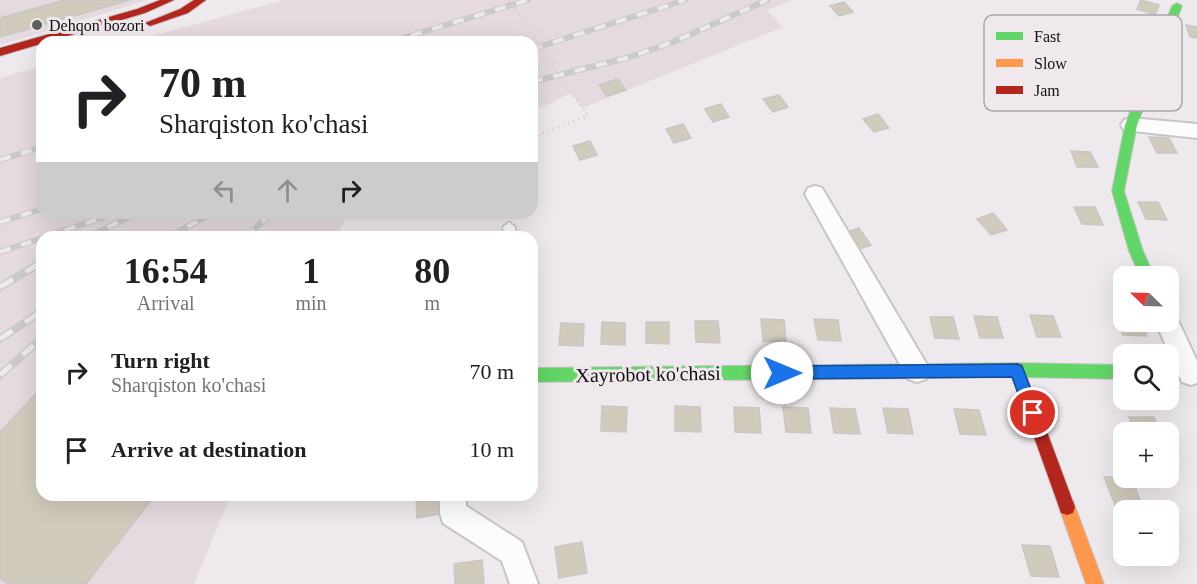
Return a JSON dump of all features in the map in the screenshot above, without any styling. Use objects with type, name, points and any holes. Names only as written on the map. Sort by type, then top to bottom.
[{"type":"street","points":[[55,36],[141,11],[169,0]]},
{"type":"street","points":[[133,28],[171,16],[201,0]]},
{"type":"street","points":[[1174,15],[1177,6]]},
{"type":"street","points":[[0,52],[36,42]]},
{"type":"street","points":[[0,66],[36,56]]},
{"type":"street","points":[[1136,111],[1131,125],[1118,191],[1143,266]]},
{"type":"street","points":[[1131,125],[1197,131]]},
{"type":"street","points":[[815,195],[917,371]]},
{"type":"street","points":[[1171,332],[1186,374]]},
{"type":"street","points":[[1017,370],[1095,584]]},
{"type":"street","name":"Xayrobot ko'chasi","points":[[538,375],[1017,370],[1113,372]]},
{"type":"street","points":[[453,501],[453,513],[512,552],[524,584]]},
{"type":"path","points":[[509,0],[534,36]]},
{"type":"path","points":[[538,43],[588,116],[538,135]]},
{"type":"shaded area","name":"Dehqon bozori","points":[[0,0],[148,0],[0,45]]},
{"type":"shaded area","points":[[284,0],[793,0],[767,10],[783,27],[583,108],[571,93],[538,110],[538,36],[152,36]]},
{"type":"shaded area","points":[[36,68],[36,219],[344,219],[340,231],[36,231],[36,501],[229,501],[194,584],[0,584],[0,78]]},
{"type":"building","points":[[64,0],[130,0],[0,37],[0,18]]},
{"type":"building","points":[[1141,0],[1159,5],[1155,15],[1137,9]]},
{"type":"building","points":[[844,2],[853,12],[839,16],[830,6]]},
{"type":"building","points":[[1186,25],[1197,27],[1197,38],[1190,37]]},
{"type":"building","points":[[618,79],[626,90],[607,96],[599,85]]},
{"type":"building","points":[[779,95],[788,107],[773,112],[763,99]]},
{"type":"building","points":[[721,104],[729,117],[713,122],[705,109]]},
{"type":"building","points":[[878,114],[889,128],[874,132],[863,119]]},
{"type":"building","points":[[683,124],[691,138],[674,143],[666,129]]},
{"type":"building","points":[[1149,137],[1169,138],[1177,153],[1157,153]]},
{"type":"building","points":[[590,141],[597,155],[580,160],[573,146]]},
{"type":"building","points":[[1071,151],[1090,152],[1098,167],[1077,167]]},
{"type":"building","points":[[1138,202],[1158,202],[1167,220],[1146,219]]},
{"type":"building","points":[[1074,207],[1095,207],[1103,225],[1082,224]]},
{"type":"building","points":[[993,213],[1007,230],[991,235],[977,219]]},
{"type":"building","points":[[859,228],[871,245],[853,251],[842,234]]},
{"type":"building","points":[[1030,315],[1053,316],[1061,337],[1037,337]]},
{"type":"building","points":[[974,316],[997,317],[1003,338],[980,338]]},
{"type":"building","points":[[930,317],[953,317],[959,339],[935,338]]},
{"type":"building","points":[[761,319],[784,320],[786,342],[763,341]]},
{"type":"building","points":[[814,319],[838,320],[841,341],[818,340]]},
{"type":"building","points":[[695,321],[718,321],[720,343],[696,342]]},
{"type":"building","points":[[602,322],[625,323],[625,345],[601,344]]},
{"type":"building","points":[[646,322],[669,322],[669,344],[646,343]]},
{"type":"building","points":[[561,323],[584,324],[583,346],[559,345]]},
{"type":"building","points":[[1122,332],[1145,332],[1147,336],[1123,335]]},
{"type":"building","points":[[36,393],[36,501],[150,501],[86,584],[9,584],[0,579],[0,432]]},
{"type":"building","points":[[602,406],[627,407],[626,432],[601,431]]},
{"type":"building","points":[[675,406],[700,407],[701,432],[675,431]]},
{"type":"building","points":[[734,407],[759,408],[761,433],[735,432]]},
{"type":"building","points":[[783,407],[808,408],[811,433],[786,432]]},
{"type":"building","points":[[830,408],[855,409],[860,434],[834,433]]},
{"type":"building","points":[[883,408],[908,409],[913,434],[888,433]]},
{"type":"building","points":[[954,409],[979,410],[986,435],[960,434]]},
{"type":"building","points":[[1129,417],[1154,417],[1156,422],[1131,422]]},
{"type":"building","points":[[1104,477],[1113,477],[1113,488],[1135,488],[1140,500],[1113,500]]},
{"type":"building","points":[[416,501],[444,501],[445,513],[417,518]]},
{"type":"building","points":[[582,542],[587,573],[559,578],[555,547]]},
{"type":"building","points":[[1022,545],[1050,546],[1059,577],[1031,576]]},
{"type":"building","points":[[482,560],[484,584],[455,584],[454,564]]},
{"type":"railway","points":[[410,36],[528,0]]},
{"type":"railway","points":[[538,47],[685,0]]},
{"type":"railway","points":[[538,80],[630,57],[673,42],[767,0]]},
{"type":"railway","points":[[0,160],[36,149]]},
{"type":"railway","points":[[0,222],[36,211]]},
{"type":"railway","points":[[62,231],[99,219]]},
{"type":"railway","points":[[100,231],[125,219]]},
{"type":"railway","points":[[179,231],[202,219]]},
{"type":"railway","points":[[252,231],[266,219]]},
{"type":"railway","points":[[0,252],[36,240]]},
{"type":"railway","points":[[0,287],[36,266]]},
{"type":"railway","points":[[0,339],[36,315]]},
{"type":"railway","points":[[0,375],[36,343]]},
{"type":"traffic: fast","points":[[1174,15],[1177,6]]},
{"type":"traffic: fast","points":[[1136,111],[1131,125],[1118,191],[1143,266]]},
{"type":"traffic: fast","points":[[538,375],[1017,370],[1113,372]]},
{"type":"traffic: slow","points":[[1067,507],[1095,584]]},
{"type":"traffic: jam","points":[[55,36],[141,11],[169,0]]},
{"type":"traffic: jam","points":[[150,23],[184,11],[201,0]]},
{"type":"traffic: jam","points":[[0,52],[36,42]]},
{"type":"traffic: jam","points":[[1017,370],[1067,507]]},
{"type":"place","name":"Dehqon bozori","points":[[37,25]]},
{"type":"route","points":[[782,373],[1017,370],[1033,413]]}]
